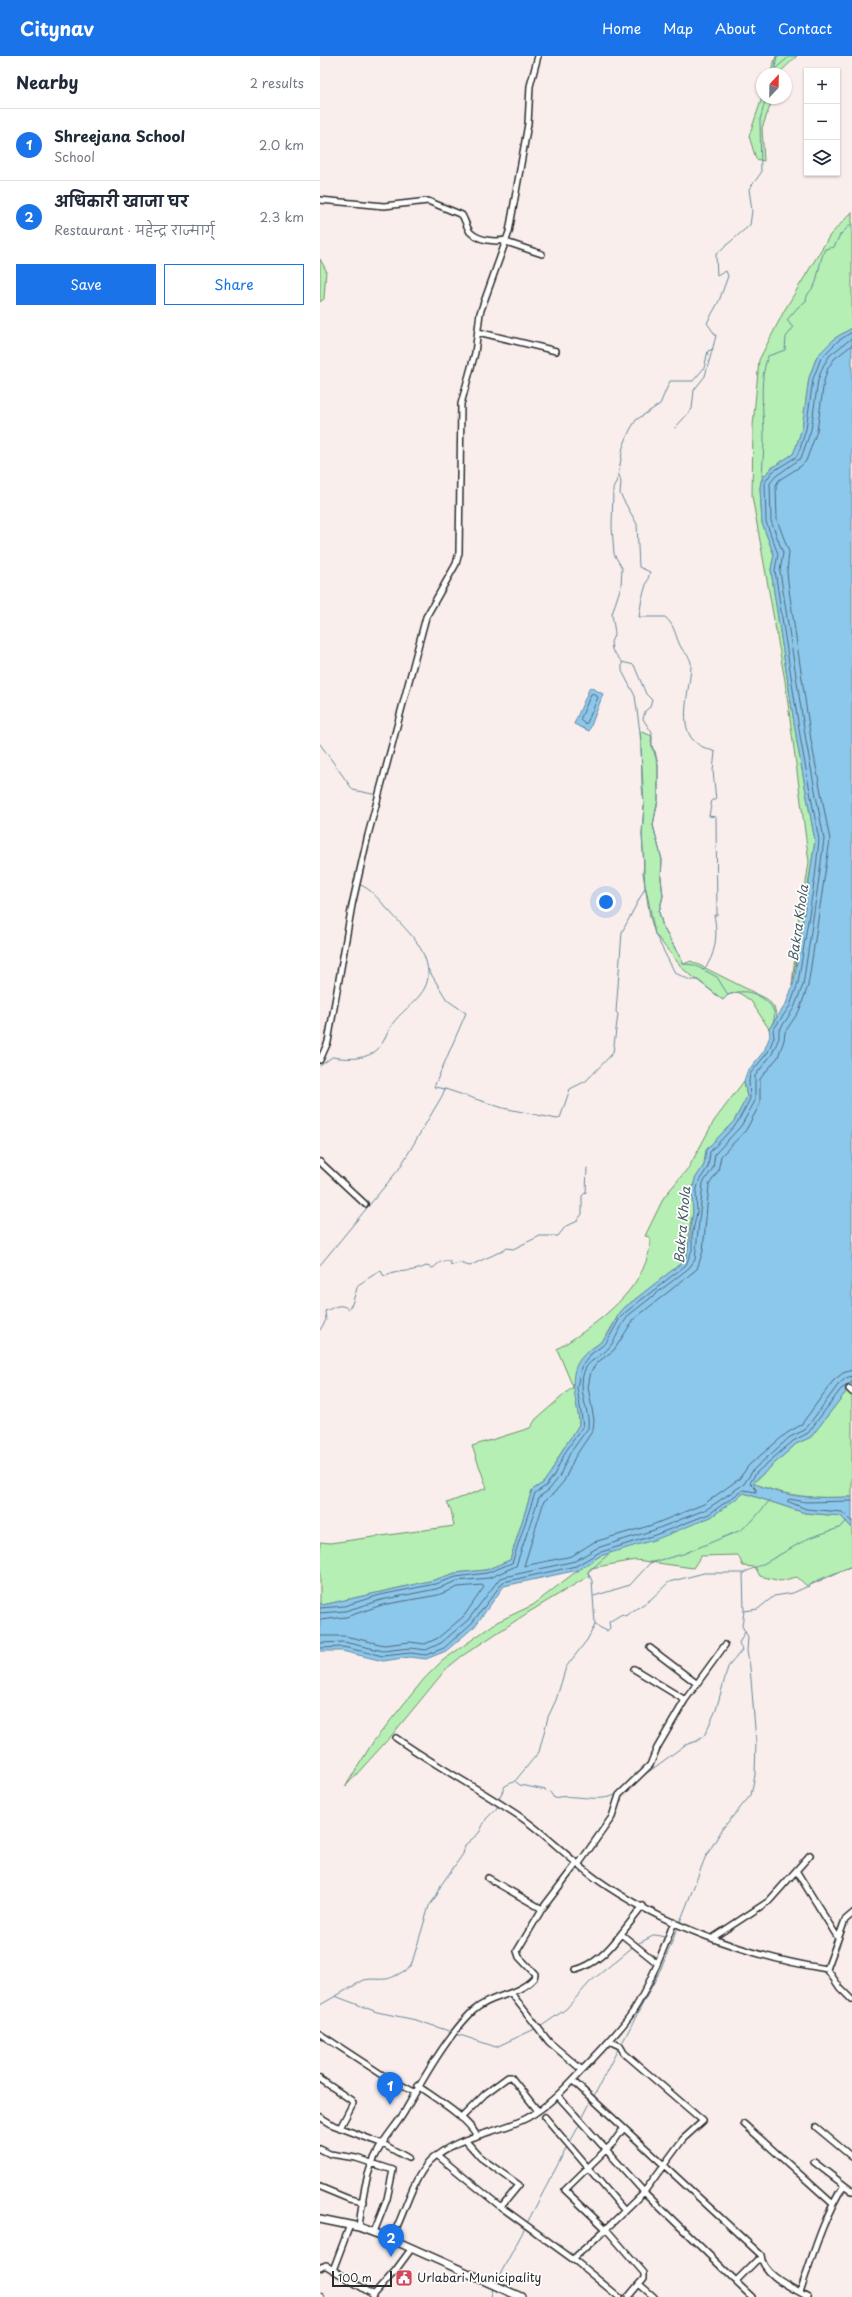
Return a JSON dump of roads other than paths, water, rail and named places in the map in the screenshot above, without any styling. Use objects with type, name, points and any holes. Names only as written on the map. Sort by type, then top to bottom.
[{"type":"highway","points":[[320,2219],[359,2227],[374,2232],[521,2297]]},
{"type":"street","points":[[320,1060],[328,1042],[352,905],[368,835],[426,617],[456,564],[459,553],[461,404],[478,332],[480,313],[506,241],[526,138],[530,86],[538,56]]},
{"type":"street","points":[[320,200],[384,206],[428,201],[462,215],[469,230],[475,235],[486,240],[506,241],[542,254]]},
{"type":"street","points":[[478,332],[556,351]]},
{"type":"street","points":[[320,1162],[365,1204]]},
{"type":"street","points":[[359,2227],[367,2180],[373,2163],[383,2144],[405,2110],[414,2092],[455,2033],[474,2011],[482,2004],[511,1993],[534,1978],[535,1974],[519,1957],[517,1951],[542,1909],[612,1817],[619,1795],[650,1765],[657,1748],[685,1700],[725,1645]]},
{"type":"street","points":[[650,1648],[696,1684]]},
{"type":"street","points":[[634,1669],[685,1700]]},
{"type":"street","points":[[396,1738],[522,1818],[577,1864],[614,1890],[674,1922],[714,1937],[774,1959],[827,1969],[840,1988],[852,2000]]},
{"type":"street","points":[[714,1937],[769,1901],[797,1872],[810,1855]]},
{"type":"street","points":[[797,1872],[838,1938]]},
{"type":"street","points":[[488,1878],[542,1909]]},
{"type":"street","points":[[575,1970],[589,1966],[596,1960],[621,1934],[643,1906]]},
{"type":"street","points":[[827,1969],[844,1920],[852,1914]]},
{"type":"street","points":[[391,2239],[424,2168],[438,2156],[465,2140],[510,2126],[538,2111],[558,2096],[609,2041],[631,2014],[658,1963],[674,1922]]},
{"type":"street","points":[[621,1934],[658,1963]]},
{"type":"street","points":[[511,1993],[549,2042],[582,2070]]},
{"type":"street","points":[[320,2034],[367,2066],[414,2092]]},
{"type":"street","points":[[573,2259],[644,2192],[683,2139],[702,2121],[620,2046],[609,2041]]},
{"type":"street","points":[[462,2118],[485,2094],[508,2076],[511,2077],[538,2111]]},
{"type":"street","points":[[320,2079],[351,2100],[353,2103],[340,2128]]},
{"type":"street","points":[[573,2081],[623,2129],[664,2164],[761,2254],[761,2260],[775,2277],[808,2297]]},
{"type":"street","points":[[418,2086],[462,2118],[472,2128],[477,2136]]},
{"type":"street","points":[[558,2096],[644,2192],[717,2264],[737,2280],[737,2283],[752,2297]]},
{"type":"street","points":[[320,2117],[340,2128],[383,2144],[408,2158]]},
{"type":"street","points":[[545,2117],[624,2210]]},
{"type":"street","points":[[744,2124],[832,2204]]},
{"type":"street","points":[[816,2127],[852,2157]]},
{"type":"street","points":[[623,2129],[607,2149],[565,2190],[606,2229],[644,2273],[644,2278],[628,2297]]},
{"type":"street","points":[[465,2140],[481,2158],[519,2185],[501,2207]]},
{"type":"street","points":[[320,2149],[330,2154],[373,2163],[393,2170],[386,2199],[374,2232]]},
{"type":"street","points":[[438,2156],[501,2207],[573,2259],[619,2297]]},
{"type":"street","points":[[814,2162],[852,2191]]},
{"type":"street","points":[[800,2292],[832,2204],[844,2185]]},
{"type":"street","points":[[320,2187],[363,2202]]},
{"type":"street","points":[[333,2270],[350,2225]]},
{"type":"street","points":[[320,2268],[325,2265],[373,2296],[395,2272],[412,2248]]},
{"type":"street","points":[[737,2280],[757,2260],[761,2260]]},
{"type":"street","points":[[639,2284],[654,2297]]},
{"type":"water","points":[[852,328],[852,1384],[811,1437],[796,1444],[753,1483],[790,1495],[813,1497],[852,1497],[852,1528],[841,1516],[805,1513],[744,1493],[711,1517],[657,1539],[600,1556],[578,1570],[504,1586],[475,1626],[446,1651],[426,1659],[410,1657],[383,1661],[342,1651],[320,1651],[320,1603],[323,1605],[434,1580],[455,1573],[486,1570],[510,1560],[532,1490],[543,1483],[551,1472],[563,1449],[579,1425],[573,1381],[577,1364],[585,1354],[600,1343],[624,1308],[684,1261],[687,1256],[693,1212],[692,1192],[695,1179],[704,1165],[706,1150],[734,1121],[747,1097],[744,1081],[747,1072],[764,1051],[770,1036],[769,1029],[786,1004],[794,982],[815,841],[797,742],[774,592],[771,569],[774,555],[762,523],[761,481],[770,469],[793,454],[802,428],[809,378],[817,356],[835,338]]},
{"type":"water","points":[[590,687],[603,694],[589,731],[574,724]]},
{"type":"waterway","points":[[775,68],[777,56]]},
{"type":"waterway","points":[[776,68],[790,56]]},
{"type":"waterway","points":[[675,428],[692,409],[694,390],[705,376],[716,336],[707,323],[719,301],[728,276],[726,271],[717,276],[716,254],[750,225],[752,211],[749,189],[761,173],[760,120],[764,104]]},
{"type":"waterway","points":[[762,481],[764,438],[762,386],[768,356],[785,350],[786,337],[793,328],[787,320],[798,307],[806,301],[815,285],[825,249],[834,247],[840,235],[852,223]]},
{"type":"waterway","points":[[713,349],[708,351],[704,368],[693,381],[670,381],[660,404],[636,420],[623,447],[618,477],[613,489],[612,527],[614,554],[622,568],[621,586],[612,614],[615,633],[611,642],[612,650],[622,662],[634,665],[646,694],[652,700],[650,707],[645,711],[643,719],[652,733],[651,742],[658,765],[658,800],[653,825],[662,860],[661,878],[663,896],[659,912],[663,927],[684,964],[694,965],[717,977],[728,995],[739,992],[747,992],[753,993],[764,999],[772,1008],[774,1013],[772,1024]]},
{"type":"waterway","points":[[619,475],[621,482],[620,494],[637,524],[639,567],[650,572],[642,598],[639,617],[665,617],[671,624],[682,649],[691,662],[686,706],[687,728],[691,737],[698,744],[715,752],[713,771],[716,800],[712,800],[709,816],[716,817],[717,915],[714,915],[716,937],[711,958],[703,970]]},
{"type":"waterway","points":[[445,1089],[503,1108],[557,1119],[560,1118],[570,1089],[586,1081],[613,1053],[618,1014],[616,1012],[622,932],[645,888],[642,834],[644,806],[641,739],[635,696],[622,671],[622,663]]},
{"type":"waterway","points":[[320,744],[353,790],[377,795]]},
{"type":"waterway","points":[[362,849],[365,838]]},
{"type":"waterway","points":[[356,876],[360,860]]},
{"type":"waterway","points":[[320,1066],[332,1057],[358,1058],[376,1051],[382,1044],[396,1019],[420,995],[425,988],[427,980],[427,963],[415,940],[368,889],[358,884]]},
{"type":"waterway","points":[[324,1045],[353,886]]},
{"type":"waterway","points":[[646,889],[655,934],[675,973],[690,980],[698,980],[723,1000],[728,995]]},
{"type":"waterway","points":[[320,1265],[399,1169],[445,1089],[434,1087],[466,1013],[447,1000],[428,969]]},
{"type":"waterway","points":[[320,1330],[326,1320],[325,1311],[340,1306],[348,1309],[352,1304],[358,1285],[381,1270],[383,1275],[386,1276],[396,1272],[416,1270],[426,1266],[433,1268],[440,1262],[444,1261],[450,1261],[451,1265],[459,1263],[470,1266],[506,1248],[513,1249],[540,1236],[558,1236],[566,1226],[576,1222],[582,1214],[582,1196],[586,1192],[587,1168]]},
{"type":"waterway","points":[[594,1596],[630,1585],[650,1563],[683,1554],[741,1530],[753,1520],[770,1500]]},
{"type":"waterway","points":[[680,1922],[705,1858],[723,1828],[751,1795],[755,1775],[756,1741],[750,1667],[747,1651],[748,1637],[742,1626],[744,1611],[743,1573],[765,1563],[809,1538],[839,1528],[847,1521]]},
{"type":"waterway","points":[[498,1801],[505,1786],[515,1781],[539,1752],[548,1717],[556,1700],[566,1667],[587,1640],[595,1625],[592,1581],[588,1572],[611,1552]]},
{"type":"waterway","points":[[744,1611],[758,1609],[774,1596],[793,1593],[852,1566]]},
{"type":"waterway","points":[[595,1625],[607,1631],[610,1628],[609,1622],[622,1614],[625,1616],[650,1600],[669,1582],[704,1573],[742,1573]]},
{"type":"waterway","points":[[643,1776],[685,1745],[697,1741],[704,1736],[716,1710],[728,1667],[742,1650],[739,1643],[745,1632]]},
{"type":"waterway","points":[[516,1782],[520,1785],[546,1790]]},
{"type":"waterway","points":[[550,1792],[554,1798],[602,1798],[617,1794]]},
{"type":"waterway","points":[[320,2005],[364,1980],[388,1979],[411,1966],[429,1906],[437,1895],[441,1885],[463,1854],[465,1845],[479,1833],[486,1819],[497,1808],[498,1804]]},
{"type":"waterway","points":[[621,2045],[661,1969],[678,1927]]},
{"type":"waterway","points":[[637,1944],[655,1935],[665,1937]]},
{"type":"waterway","points":[[540,2027],[566,2009],[590,1982],[634,1946]]},
{"type":"waterway","points":[[335,1996],[377,2012],[416,2020],[452,2032]]},
{"type":"waterway","points":[[457,2034],[496,2047],[537,2028]]},
{"type":"waterway","points":[[593,2098],[619,2047]]},
{"type":"waterway","points":[[582,2119],[591,2101]]},
{"type":"waterway","points":[[570,2142],[580,2124]]},
{"type":"waterway","points":[[527,2223],[567,2147]]},
{"type":"waterway","points":[[496,2282],[526,2226]]},
{"type":"waterway","points":[[491,2297],[493,2288]]},
{"type":"place","name":"Shreejana School","points":[[390,2105]]},
{"type":"place","name":"अधिकारी खाजा घर","points":[[391,2257]]},
{"type":"place","name":"Urlabari Municipality","points":[[404,2278]]},
{"type":"water label","name":"Bakra Khola","points":[[798,923]]},
{"type":"water label","name":"Bakra Khola","points":[[682,1225]]}]
